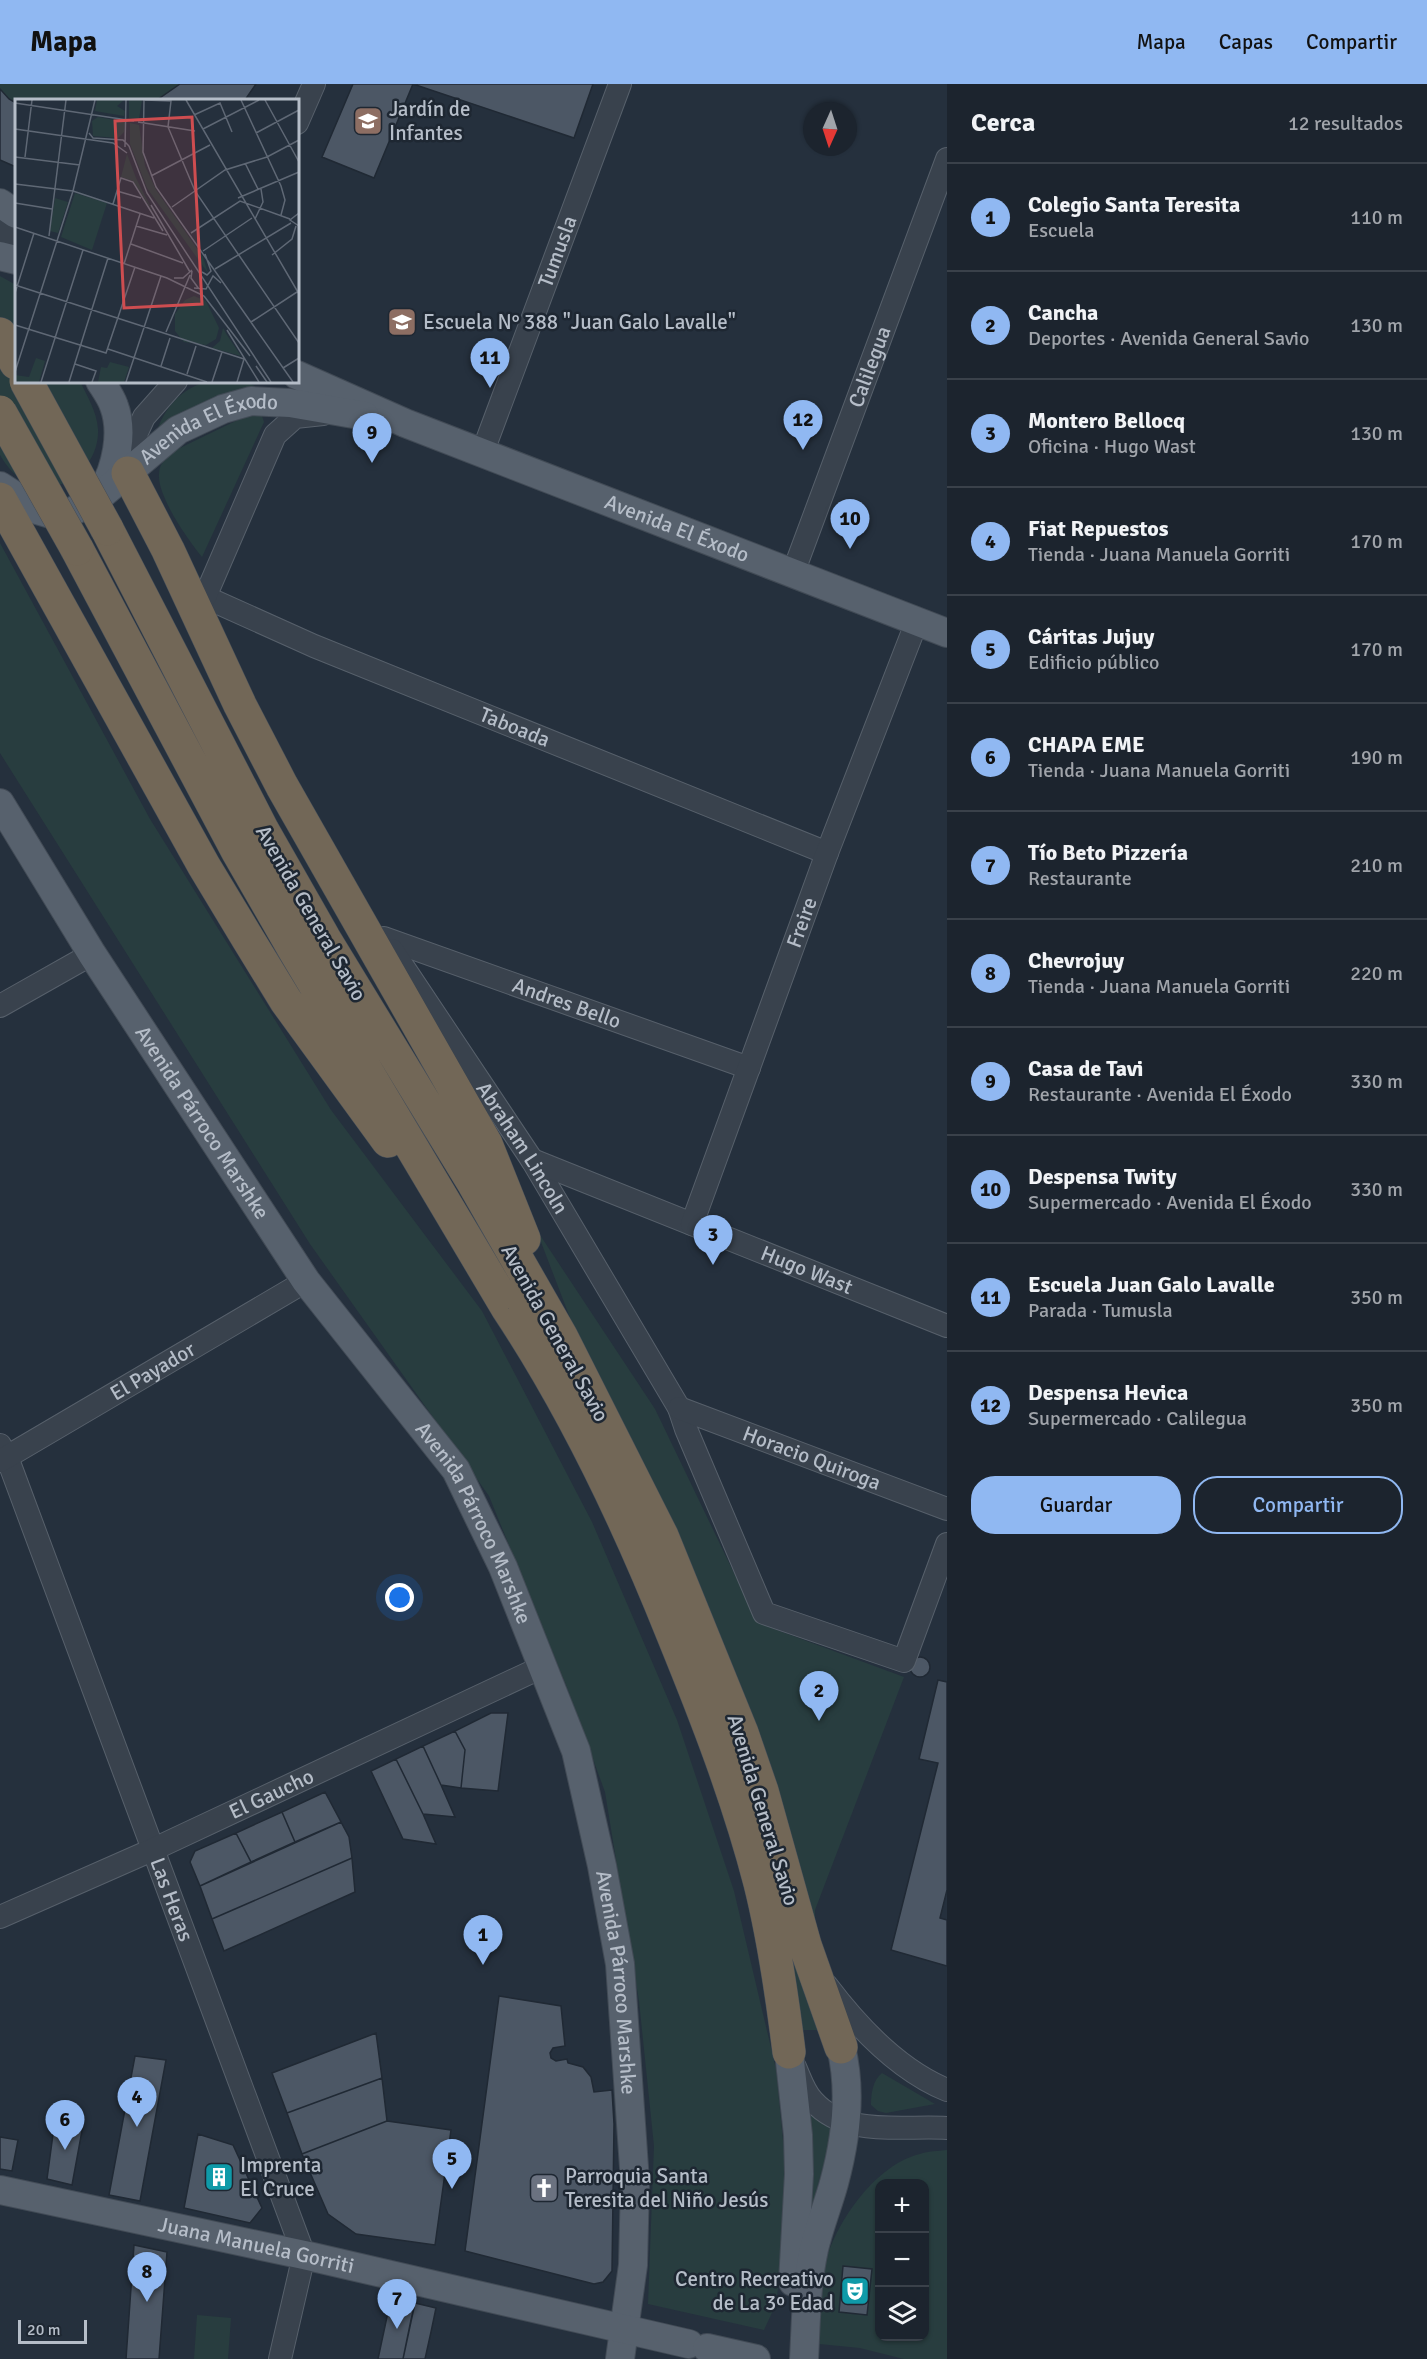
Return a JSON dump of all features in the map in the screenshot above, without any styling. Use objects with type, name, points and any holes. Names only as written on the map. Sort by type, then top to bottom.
[{"type":"highway","points":[[0,333],[15,361]]},
{"type":"highway","name":"Avenida General Savio","points":[[27,382],[113,539],[263,831],[324,938],[474,1184],[561,1336],[662,1536],[742,1733],[762,1791],[805,1946],[841,2047]]},
{"type":"highway","name":"Avenida General Savio","points":[[0,411],[77,549],[181,747],[295,951],[535,1350],[598,1467],[634,1541],[721,1759],[760,1882],[775,1950],[789,2052]]},
{"type":"highway","points":[[123,457],[168,550],[200,603],[240,705],[325,866],[486,1144],[561,1336]]},
{"type":"highway","points":[[0,499],[204,866],[285,1001],[438,1210],[484,1268]]},
{"type":"main road","points":[[0,203],[15,213]]},
{"type":"main road","points":[[0,256],[15,260]]},
{"type":"main road","name":"Avenida El Éxodo","points":[[298,375],[405,423],[483,451],[947,633]]},
{"type":"main road","points":[[101,382],[114,405],[123,457]]},
{"type":"main road","name":"Avenida El Éxodo","points":[[0,486],[25,504],[51,514],[67,514],[95,500],[123,457],[210,413],[251,401],[290,403],[405,423]]},
{"type":"main road","name":"Avenida Párroco Marshke","points":[[0,803],[92,954],[306,1281],[456,1470],[492,1541],[576,1751],[602,1866],[620,1964],[635,2182],[633,2265],[620,2359]]},
{"type":"main road","name":"Avenida General Savio","points":[[789,2359],[802,2272],[841,2155],[847,2074],[841,2047]]},
{"type":"main road","name":"Avenida General Savio","points":[[789,2052],[798,2155],[804,2359]]},
{"type":"main road","name":"Juana Manuela Gorriti","points":[[0,2190],[304,2255],[756,2359]]},
{"type":"street","points":[[298,121],[314,84]]},
{"type":"street","name":"Tumusla","points":[[483,451],[620,84]]},
{"type":"street","name":"Calilegua","points":[[793,573],[947,159]]},
{"type":"street","points":[[0,223],[15,243]]},
{"type":"street","points":[[123,457],[144,417],[175,382]]},
{"type":"street","points":[[200,603],[275,435],[295,417],[354,414]]},
{"type":"street","name":"Taboada","points":[[200,603],[314,646],[827,853]]},
{"type":"street","name":"Freire","points":[[692,1224],[827,853],[917,621]]},
{"type":"street","name":"Abraham Lincoln","points":[[240,705],[266,731],[384,938],[532,1160],[679,1408],[764,1613],[904,1661],[947,1544]]},
{"type":"street","name":"Andres Bello","points":[[384,938],[749,1068]]},
{"type":"street","points":[[0,1006],[92,954]]},
{"type":"street","name":"Hugo Wast","points":[[532,1160],[947,1326]]},
{"type":"street","name":"El Payador","points":[[2,1454],[306,1281]]},
{"type":"street","name":"Horacio Quiroga","points":[[679,1408],[947,1509]]},
{"type":"street","name":"Las Heras","points":[[2,1454],[304,2255]]},
{"type":"street","name":"El Gaucho","points":[[0,1917],[152,1850],[542,1666]]},
{"type":"street","points":[[814,1968],[845,2009],[879,2044],[926,2079],[947,2090]]},
{"type":"street","points":[[789,2052],[812,2100],[825,2111],[845,2121],[884,2128],[947,2128]]},
{"type":"street","points":[[280,2359],[304,2255]]},
{"type":"green space","points":[[0,84],[256,84],[246,99],[15,99],[15,167],[0,160]]},
{"type":"green space","points":[[0,276],[15,284],[15,382],[80,382],[96,416],[98,429],[97,442],[87,465],[67,482],[56,486],[43,487],[25,482],[13,472],[0,455]]},
{"type":"green space","points":[[245,382],[255,386],[216,397],[156,433],[164,415],[175,400],[198,384]]},
{"type":"green space","points":[[252,413],[262,416],[264,422],[202,557],[182,529],[163,494],[159,474],[161,466],[168,456],[178,449]]},
{"type":"green space","points":[[0,543],[150,819],[331,1110],[482,1311],[592,1522],[677,1720],[734,1891],[776,2069],[789,2201],[776,2304],[764,2330],[648,2304],[654,2146],[639,2001],[605,1792],[566,1685],[489,1496],[310,1244],[0,753]]},
{"type":"green space","points":[[536,1229],[655,1409],[758,1623],[904,1677],[815,1910],[816,1959]]},
{"type":"green space","points":[[786,1939],[823,2030],[801,2030]]},
{"type":"green space","points":[[882,2073],[935,2104],[886,2113],[878,2111],[871,2105],[871,2096],[875,2083]]},
{"type":"green space","points":[[805,2108],[833,2131],[807,2224]]},
{"type":"green space","points":[[947,2150],[947,2359],[904,2359],[860,2348],[819,2344],[824,2270],[831,2245],[849,2212],[875,2180],[875,2341],[929,2341],[929,2179],[876,2179],[904,2160],[930,2152]]},
{"type":"green space","points":[[197,2315],[231,2318],[228,2359],[194,2359]]},
{"type":"building","points":[[180,84],[256,84],[246,99],[158,99]]},
{"type":"building","name":"Jardín de Infantes","points":[[353,84],[413,84],[374,178],[322,157]]},
{"type":"building","points":[[413,84],[593,84],[574,138]]},
{"type":"building","points":[[0,89],[15,102],[15,167],[0,160]]},
{"type":"building","points":[[920,1657],[927,1660],[930,1667],[927,1674],[920,1677],[913,1674],[910,1667],[913,1660]]},
{"type":"building","points":[[938,1680],[947,1682],[947,1890],[940,1918],[947,1920],[947,1966],[891,1950],[938,1763],[919,1759]]},
{"type":"building","points":[[491,1713],[508,1713],[498,1791],[461,1788],[465,1750],[455,1731]]},
{"type":"building","points":[[455,1731],[465,1750],[461,1788],[441,1785],[423,1746]]},
{"type":"building","points":[[423,1746],[455,1817],[423,1814],[396,1759]]},
{"type":"building","points":[[396,1759],[436,1844],[403,1839],[371,1771]]},
{"type":"building","points":[[325,1792],[341,1822],[295,1842],[282,1812]]},
{"type":"building","points":[[282,1812],[295,1842],[251,1862],[236,1833]]},
{"type":"building","points":[[341,1822],[349,1837],[352,1858],[212,1919],[200,1886]]},
{"type":"building","points":[[236,1833],[251,1862],[200,1886],[190,1862],[195,1851]]},
{"type":"building","points":[[352,1858],[355,1892],[224,1951],[212,1919]]},
{"type":"building","name":"Parroquia Santa Teresita del Niño Jesús","points":[[499,1996],[561,2006],[565,2046],[553,2048],[550,2053],[551,2058],[556,2061],[567,2059],[568,2063],[583,2067],[591,2077],[594,2092],[612,2090],[614,2124],[612,2271],[603,2282],[594,2284],[465,2251]]},
{"type":"building","points":[[376,2033],[382,2078],[287,2113],[272,2073]]},
{"type":"building","points":[[135,2056],[166,2060],[140,2201],[109,2195]]},
{"type":"building","points":[[382,2078],[387,2121],[302,2154],[287,2113]]},
{"type":"building","points":[[56,2112],[84,2120],[72,2185],[47,2179]]},
{"type":"building","points":[[387,2121],[451,2130],[435,2245],[356,2234],[328,2214],[302,2154]]},
{"type":"building","name":"Imprenta El Cruce","points":[[198,2134],[233,2145],[262,2208],[250,2223],[184,2208]]},
{"type":"building","points":[[0,2137],[18,2140],[12,2171],[0,2169]]},
{"type":"building","points":[[134,2245],[167,2252],[159,2359],[126,2359]]},
{"type":"building","name":"Centro Recreativo de La 3º Edad","points":[[843,2266],[872,2269],[867,2315],[839,2312]]},
{"type":"building","points":[[391,2298],[415,2303],[403,2359],[378,2359]]},
{"type":"building","points":[[415,2303],[436,2308],[431,2332],[425,2359],[403,2359]]},
{"type":"place","name":"Jardín de Infantes","points":[[368,121]]},
{"type":"place","name":"Escuela N° 388 \"Juan Galo Lavalle\"","points":[[402,322]]},
{"type":"place","name":"Escuela Juan Galo Lavalle","points":[[490,388]]},
{"type":"place","name":"Despensa Hevica","points":[[803,450]]},
{"type":"place","name":"Casa de Tavi","points":[[372,463]]},
{"type":"place","name":"Despensa Twity","points":[[850,549]]},
{"type":"place","name":"Montero Bellocq","points":[[713,1265]]},
{"type":"place","name":"Cancha","points":[[819,1721]]},
{"type":"place","name":"Colegio Santa Teresita","points":[[483,1965]]},
{"type":"place","name":"Fiat Repuestos","points":[[137,2127]]},
{"type":"place","name":"CHAPA EME","points":[[65,2150]]},
{"type":"place","name":"Imprenta El Cruce","points":[[219,2177]]},
{"type":"place","name":"Parroquia Santa Teresita del Niño Jesús","points":[[544,2188]]},
{"type":"place","name":"Cáritas Jujuy","points":[[452,2189]]},
{"type":"place","name":"Centro Recreativo de La 3º Edad","points":[[855,2291]]},
{"type":"place","name":"Chevrojuy","points":[[147,2302]]},
{"type":"place","name":"Tío Beto Pizzería","points":[[397,2329]]}]
